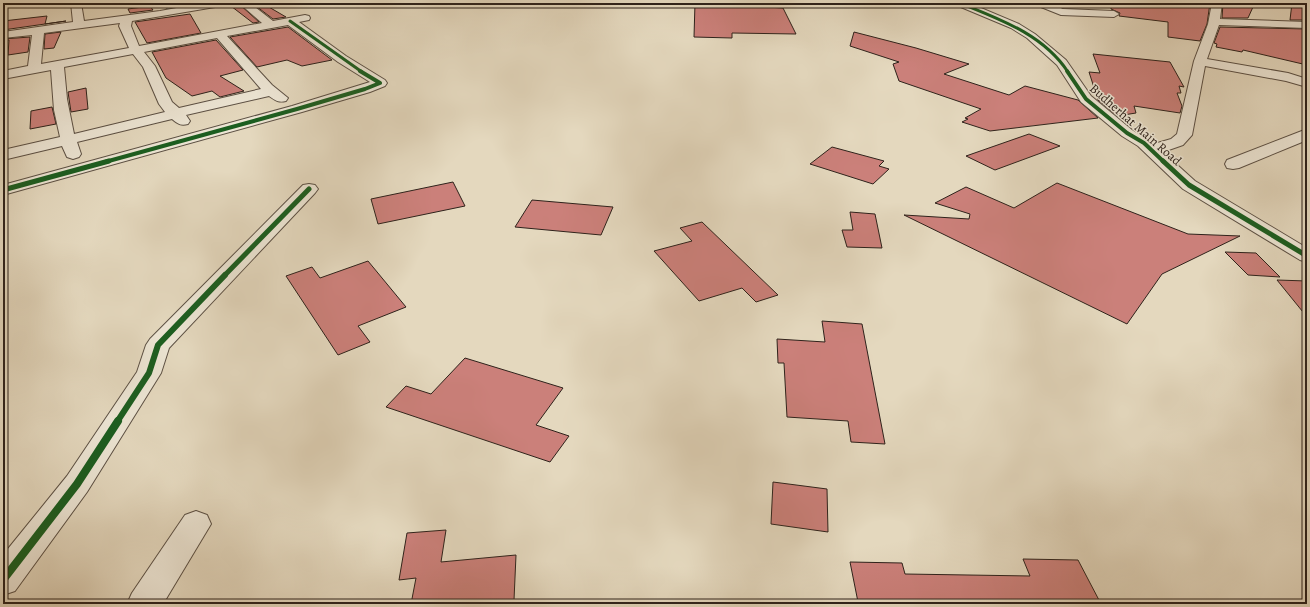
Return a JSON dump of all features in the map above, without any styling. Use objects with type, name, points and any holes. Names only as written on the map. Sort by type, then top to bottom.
[{"type":"street","points":[[76,3],[79,25]]},
{"type":"street","points":[[157,3],[160,14]]},
{"type":"street","points":[[3,36],[160,14],[221,3]]},
{"type":"street","points":[[244,3],[270,25]]},
{"type":"street","name":"Budherhat Main Road","points":[[960,3],[1016,26],[1030,36],[1062,64],[1086,99],[1127,133],[1144,143],[1165,146],[1189,185],[1307,256]]},
{"type":"street","points":[[1040,3],[1061,12],[1114,14]]},
{"type":"street","points":[[1165,146],[1184,135],[1200,61],[1215,22],[1217,3]]},
{"type":"street","points":[[203,6],[270,90],[297,109]]},
{"type":"street","points":[[127,18],[125,26],[132,44],[149,66],[166,104],[198,136]]},
{"type":"street","points":[[3,75],[137,51],[219,27],[270,25],[308,18]]},
{"type":"street","points":[[3,190],[297,109],[380,83],[342,59],[290,21]]},
{"type":"street","points":[[1215,22],[1307,25]]},
{"type":"street","points":[[34,69],[38,31]]},
{"type":"street","points":[[1200,61],[1270,73],[1307,82]]},
{"type":"street","points":[[57,65],[58,94],[63,125],[78,170]]},
{"type":"street","points":[[3,155],[68,141],[270,90]]},
{"type":"street","points":[[1233,164],[1307,134]]},
{"type":"street","points":[[3,580],[78,484],[149,373],[158,345],[309,189]]},
{"type":"street","points":[[144,604],[196,524]]},
{"type":"water","points":[[161,3],[209,3],[169,10]]},
{"type":"building","points":[[227,3],[238,3],[259,22],[253,23]]},
{"type":"building","points":[[252,3],[262,3],[286,17],[273,19]]},
{"type":"building","points":[[695,3],[766,3],[767,7],[783,8],[796,34],[732,33],[732,38],[694,37]]},
{"type":"building","points":[[1111,3],[1210,3],[1207,24],[1200,41],[1168,37],[1168,22],[1119,16],[1120,13],[1111,9]]},
{"type":"building","points":[[1223,3],[1253,7],[1248,18],[1222,18]]},
{"type":"building","points":[[1292,3],[1307,3],[1307,20],[1290,20]]},
{"type":"building","points":[[150,6],[153,10],[130,13],[128,9]]},
{"type":"building","points":[[190,14],[201,33],[147,43],[135,22]]},
{"type":"building","points":[[47,16],[45,24],[3,30],[3,21]]},
{"type":"building","points":[[288,27],[332,60],[302,66],[287,60],[257,67],[230,37]]},
{"type":"building","points":[[1220,27],[1307,29],[1307,65],[1243,50],[1242,52],[1216,47],[1217,44],[1214,43]]},
{"type":"building","points":[[61,32],[54,48],[44,49],[45,34]]},
{"type":"building","points":[[854,32],[916,48],[969,64],[944,74],[1009,95],[1025,86],[1078,100],[1098,118],[990,131],[962,122],[968,119],[965,118],[981,109],[899,81],[893,64],[899,62],[850,46]]},
{"type":"building","points":[[30,37],[28,52],[8,55],[9,40],[3,41],[3,39]]},
{"type":"building","points":[[216,40],[243,70],[220,76],[244,91],[220,97],[212,91],[192,96],[166,78],[152,52]]},
{"type":"building","points":[[1093,54],[1170,62],[1184,87],[1179,86],[1181,93],[1177,93],[1182,106],[1180,113],[1134,106],[1136,113],[1117,116],[1098,100],[1089,72],[1100,73]]},
{"type":"building","points":[[86,88],[88,109],[71,112],[68,92]]},
{"type":"building","points":[[52,107],[56,124],[30,129],[31,111]]},
{"type":"building","points":[[1029,134],[1060,146],[995,170],[966,156]]},
{"type":"building","points":[[832,147],[884,161],[879,166],[889,169],[873,184],[810,164]]},
{"type":"building","points":[[453,182],[465,206],[378,224],[371,199]]},
{"type":"building","points":[[1057,183],[1188,234],[1240,236],[1162,274],[1127,324],[904,215],[969,219],[970,214],[935,203],[966,187],[1014,208]]},
{"type":"building","points":[[532,200],[613,207],[601,235],[515,227]]},
{"type":"building","points":[[850,212],[875,214],[882,248],[847,247],[842,230],[853,230]]},
{"type":"building","points":[[702,222],[778,295],[756,302],[742,288],[699,301],[654,251],[692,241],[680,228]]},
{"type":"building","points":[[1225,252],[1256,253],[1280,277],[1248,275]]},
{"type":"building","points":[[368,261],[406,307],[358,326],[370,342],[338,355],[286,276],[312,267],[320,278]]},
{"type":"building","points":[[1277,280],[1307,281],[1307,317]]},
{"type":"building","points":[[822,321],[862,324],[885,444],[851,442],[848,421],[787,417],[784,363],[778,363],[777,339],[825,342]]},
{"type":"building","points":[[465,358],[563,388],[536,425],[569,436],[550,462],[386,407],[406,386],[431,394]]},
{"type":"building","points":[[773,482],[827,489],[828,532],[771,524]]},
{"type":"building","points":[[446,530],[441,562],[516,555],[514,600],[474,604],[411,604],[416,578],[399,580],[407,533]]},
{"type":"building","points":[[1023,559],[1078,560],[1100,602],[1058,601],[1060,604],[905,604],[858,602],[850,562],[902,563],[905,574],[1030,576]]},
{"type":"cycle path","points":[[960,3],[1015,26],[1031,36],[1062,63],[1086,99],[1127,133],[1144,143],[1189,185],[1307,256]]},
{"type":"cycle path","points":[[3,190],[297,109],[365,89],[380,83],[342,59],[290,21]]},
{"type":"cycle path","points":[[3,580],[77,484],[149,373],[158,345],[309,189]]}]
